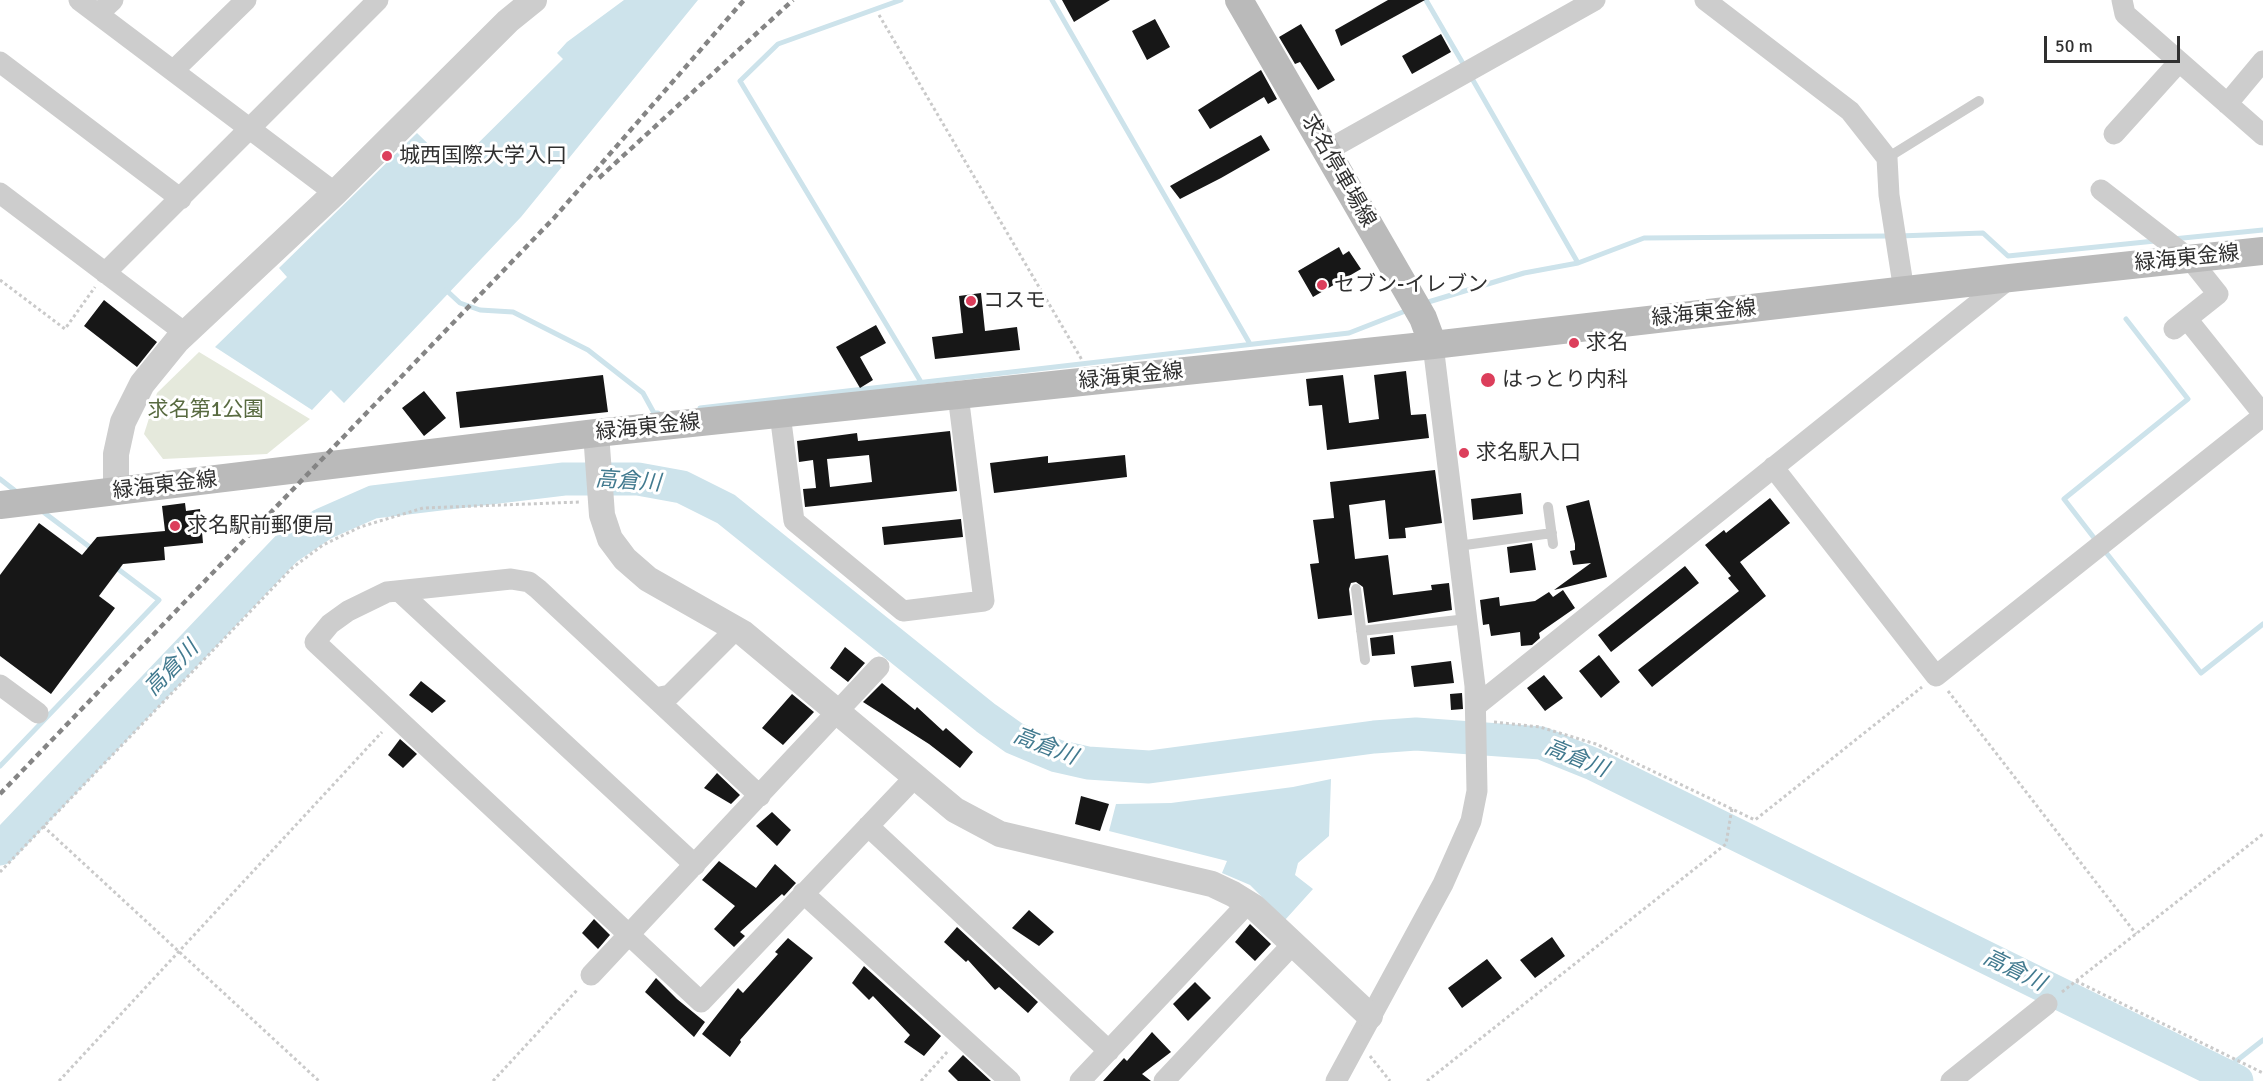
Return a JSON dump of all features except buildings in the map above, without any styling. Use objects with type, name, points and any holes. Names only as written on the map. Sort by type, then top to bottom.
[{"type":"main road","name":"求名停車場線","points":[[1239,0],[1423,318],[1433,345]]},
{"type":"main road","name":"緑海東金線","points":[[0,505],[596,444],[780,414],[1433,345],[2263,251]]},
{"type":"street","points":[[80,0],[106,7],[173,71],[335,193]]},
{"type":"street","points":[[173,71],[246,0]]},
{"type":"street","points":[[105,273],[378,0]]},
{"type":"street","points":[[1326,151],[1595,0]]},
{"type":"street","points":[[1705,0],[1850,111],[1887,158],[1889,195],[1904,291]]},
{"type":"street","points":[[2122,0],[2125,14],[2263,135]]},
{"type":"street","points":[[116,492],[116,454],[123,422],[142,384],[185,333],[335,193],[519,4]]},
{"type":"street","points":[[2227,104],[2263,61]]},
{"type":"street","points":[[0,62],[181,199]]},
{"type":"street","points":[[2114,134],[2179,62]]},
{"type":"street","points":[[1773,467],[1936,676],[2263,415],[2180,324],[2218,294],[2190,259],[2101,190]]},
{"type":"street","points":[[0,193],[185,333]]},
{"type":"street","points":[[1477,717],[1773,467],[2010,278]]},
{"type":"street","points":[[1336,1081],[1443,884],[1471,821],[1477,791],[1479,765],[1477,717],[1433,345]]},
{"type":"street","points":[[780,414],[794,521],[903,611],[984,602],[958,395]]},
{"type":"street","points":[[596,444],[602,515],[610,539],[625,559],[648,579],[736,629],[955,810],[1000,834],[1212,884],[1248,903],[1370,1016]]},
{"type":"street","points":[[760,796],[529,582],[511,579],[387,592],[348,611],[330,624],[315,642],[701,1002],[915,777]]},
{"type":"street","points":[[399,591],[695,865]]},
{"type":"street","points":[[655,698],[670,695],[736,629]]},
{"type":"street","points":[[591,975],[879,668]]},
{"type":"street","points":[[0,685],[38,713]]},
{"type":"street","points":[[868,826],[1109,1051]]},
{"type":"street","points":[[803,894],[1010,1081]]},
{"type":"street","points":[[1080,1081],[1248,903]]},
{"type":"street","points":[[1164,1081],[1292,945]]},
{"type":"street","points":[[1951,1081],[2047,1004]]},
{"type":"lane","points":[[1887,158],[1979,101]]},
{"type":"lane","points":[[1458,546],[1553,539],[1548,507]]},
{"type":"lane","points":[[1356,589],[1365,660]]},
{"type":"lane","points":[[1361,631],[1467,619]]},
{"type":"path","points":[[879,15],[1094,381]]},
{"type":"path","points":[[0,280],[64,329],[105,273]]},
{"type":"path","points":[[0,872],[292,568],[323,545],[360,527],[423,508],[600,499]]},
{"type":"path","points":[[1477,717],[1540,727],[1596,744],[1755,820],[1936,676],[2136,934]]},
{"type":"path","points":[[59,1081],[396,717]]},
{"type":"path","points":[[1427,1081],[1726,844],[1732,808]]},
{"type":"path","points":[[43,826],[319,1081]]},
{"type":"path","points":[[2263,834],[2076,981],[2263,1073]]},
{"type":"path","points":[[493,1081],[591,975]]},
{"type":"path","points":[[921,1081],[961,1037]]},
{"type":"path","points":[[1358,1041],[1390,1081]]},
{"type":"green space","name":"求名第1公園","points":[[199,352],[310,419],[267,454],[163,459],[144,434],[157,393]]},
{"type":"water","points":[[624,0],[698,0],[521,217],[344,403],[331,390],[312,410],[215,347],[287,277],[279,268],[417,133],[453,168],[563,59],[557,53],[567,42]]},
{"type":"water","points":[[1331,779],[1329,836],[1298,863],[1295,875],[1313,889],[1285,920],[1250,885],[1222,873],[1227,861],[1109,831],[1116,804],[1171,803],[1293,787]]},
{"type":"waterway","points":[[901,0],[778,44],[740,81],[921,382]]},
{"type":"waterway","points":[[1052,0],[1250,344]]},
{"type":"waterway","points":[[1426,0],[1465,67]]},
{"type":"waterway","points":[[1425,303],[1524,273],[1578,263],[1470,75]]},
{"type":"waterway","points":[[2173,239],[2263,230]]},
{"type":"waterway","points":[[1899,236],[1983,233],[2008,256],[2155,241]]},
{"type":"waterway","points":[[1578,263],[1644,238],[1889,236]]},
{"type":"waterway","points":[[446,290],[460,303],[480,310],[513,312],[588,350],[643,393],[654,413],[658,413]]},
{"type":"waterway","points":[[700,408],[1349,333],[1408,310]]},
{"type":"waterway","points":[[2098,543],[2064,499],[2188,399],[2126,319]]},
{"type":"waterway","points":[[0,479],[18,493]]},
{"type":"waterway","name":"高倉川","points":[[0,849],[286,549],[323,524],[373,502],[564,479],[638,479],[682,487],[726,509],[986,718],[1014,738],[1057,756],[1088,763],[1149,767],[1374,737],[1416,734],[1541,743],[1593,764],[2237,1081]]},
{"type":"waterway","points":[[42,511],[95,551]]},
{"type":"waterway","points":[[2104,550],[2201,673],[2263,624]]},
{"type":"waterway","points":[[0,766],[159,600],[114,566]]},
{"type":"waterway","points":[[2221,1073],[2263,1040]]},
{"type":"railway","points":[[0,794],[554,218],[744,0]]},
{"type":"railway","points":[[599,178],[793,0]]},
{"type":"place","name":"城西国際大学入口","points":[[387,156]]},
{"type":"place","name":"セブン-イレブン","points":[[1322,285]]},
{"type":"place","name":"コスモ","points":[[971,301]]},
{"type":"place","name":"求名","points":[[1574,343]]},
{"type":"place","name":"はっとり内科","points":[[1488,380]]},
{"type":"place","name":"求名駅入口","points":[[1464,453]]},
{"type":"place","name":"求名駅前郵便局","points":[[175,526]]}]
